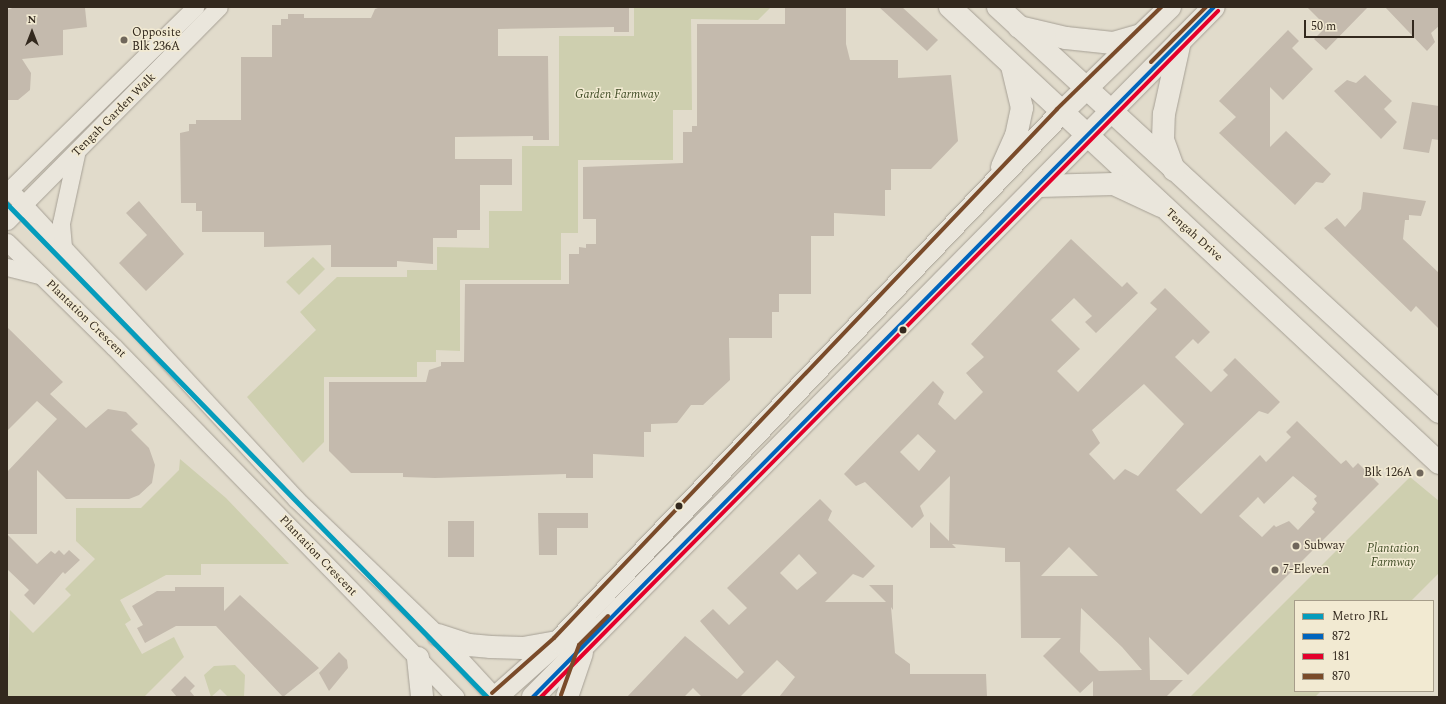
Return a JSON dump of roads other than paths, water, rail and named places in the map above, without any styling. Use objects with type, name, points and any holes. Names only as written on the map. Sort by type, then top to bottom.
[{"type":"main road","name":"Tengah Drive","points":[[950,7],[1061,113],[1439,463]]},
{"type":"main road","points":[[998,7],[1086,90],[1439,412]]},
{"type":"main road","points":[[496,697],[558,642],[1061,113],[1144,34],[1170,7]]},
{"type":"main road","points":[[533,697],[584,648],[1214,7]]},
{"type":"main road","points":[[1019,27],[1066,38],[1113,43],[1144,34]]},
{"type":"main road","points":[[1174,170],[1163,138],[1164,114],[1180,40]]},
{"type":"main road","points":[[996,181],[1016,136],[1022,108],[1012,66]]},
{"type":"main road","points":[[1039,186],[1114,184],[1161,206]]},
{"type":"main road","points":[[438,635],[469,645],[491,647],[523,648],[558,642]]},
{"type":"main road","points":[[567,697],[584,648]]},
{"type":"main road","points":[[418,658],[422,697]]},
{"type":"street","name":"Tengah Garden Walk","points":[[8,191],[48,149],[196,7]]},
{"type":"street","name":"Tengah Garden Walk","points":[[7,221],[76,154],[220,7]]},
{"type":"street","points":[[48,149],[54,158],[76,154],[61,223],[63,247]]},
{"type":"street","name":"Plantation Crescent","points":[[8,191],[23,204],[296,499],[438,635],[496,697]]},
{"type":"street","name":"Plantation Crescent","points":[[7,242],[180,415],[455,697]]},
{"type":"street","points":[[7,267],[41,276]]},
{"type":"street","points":[[180,415],[197,416],[202,412],[204,399]]},
{"type":"metro line","name":"JRL","points":[[7,204],[487,697]]},
{"type":"place","name":"Opposite Blk 236A","points":[[124,40]]},
{"type":"place","name":"Blk 126A","points":[[1420,473]]},
{"type":"place","name":"Subway","points":[[1296,546]]},
{"type":"place","name":"7-Eleven","points":[[1275,570]]},
{"type":"park label","name":"Garden Farmway","points":[[617,95]]},
{"type":"park label","name":"Plantation Farmway","points":[[1393,556]]}]
